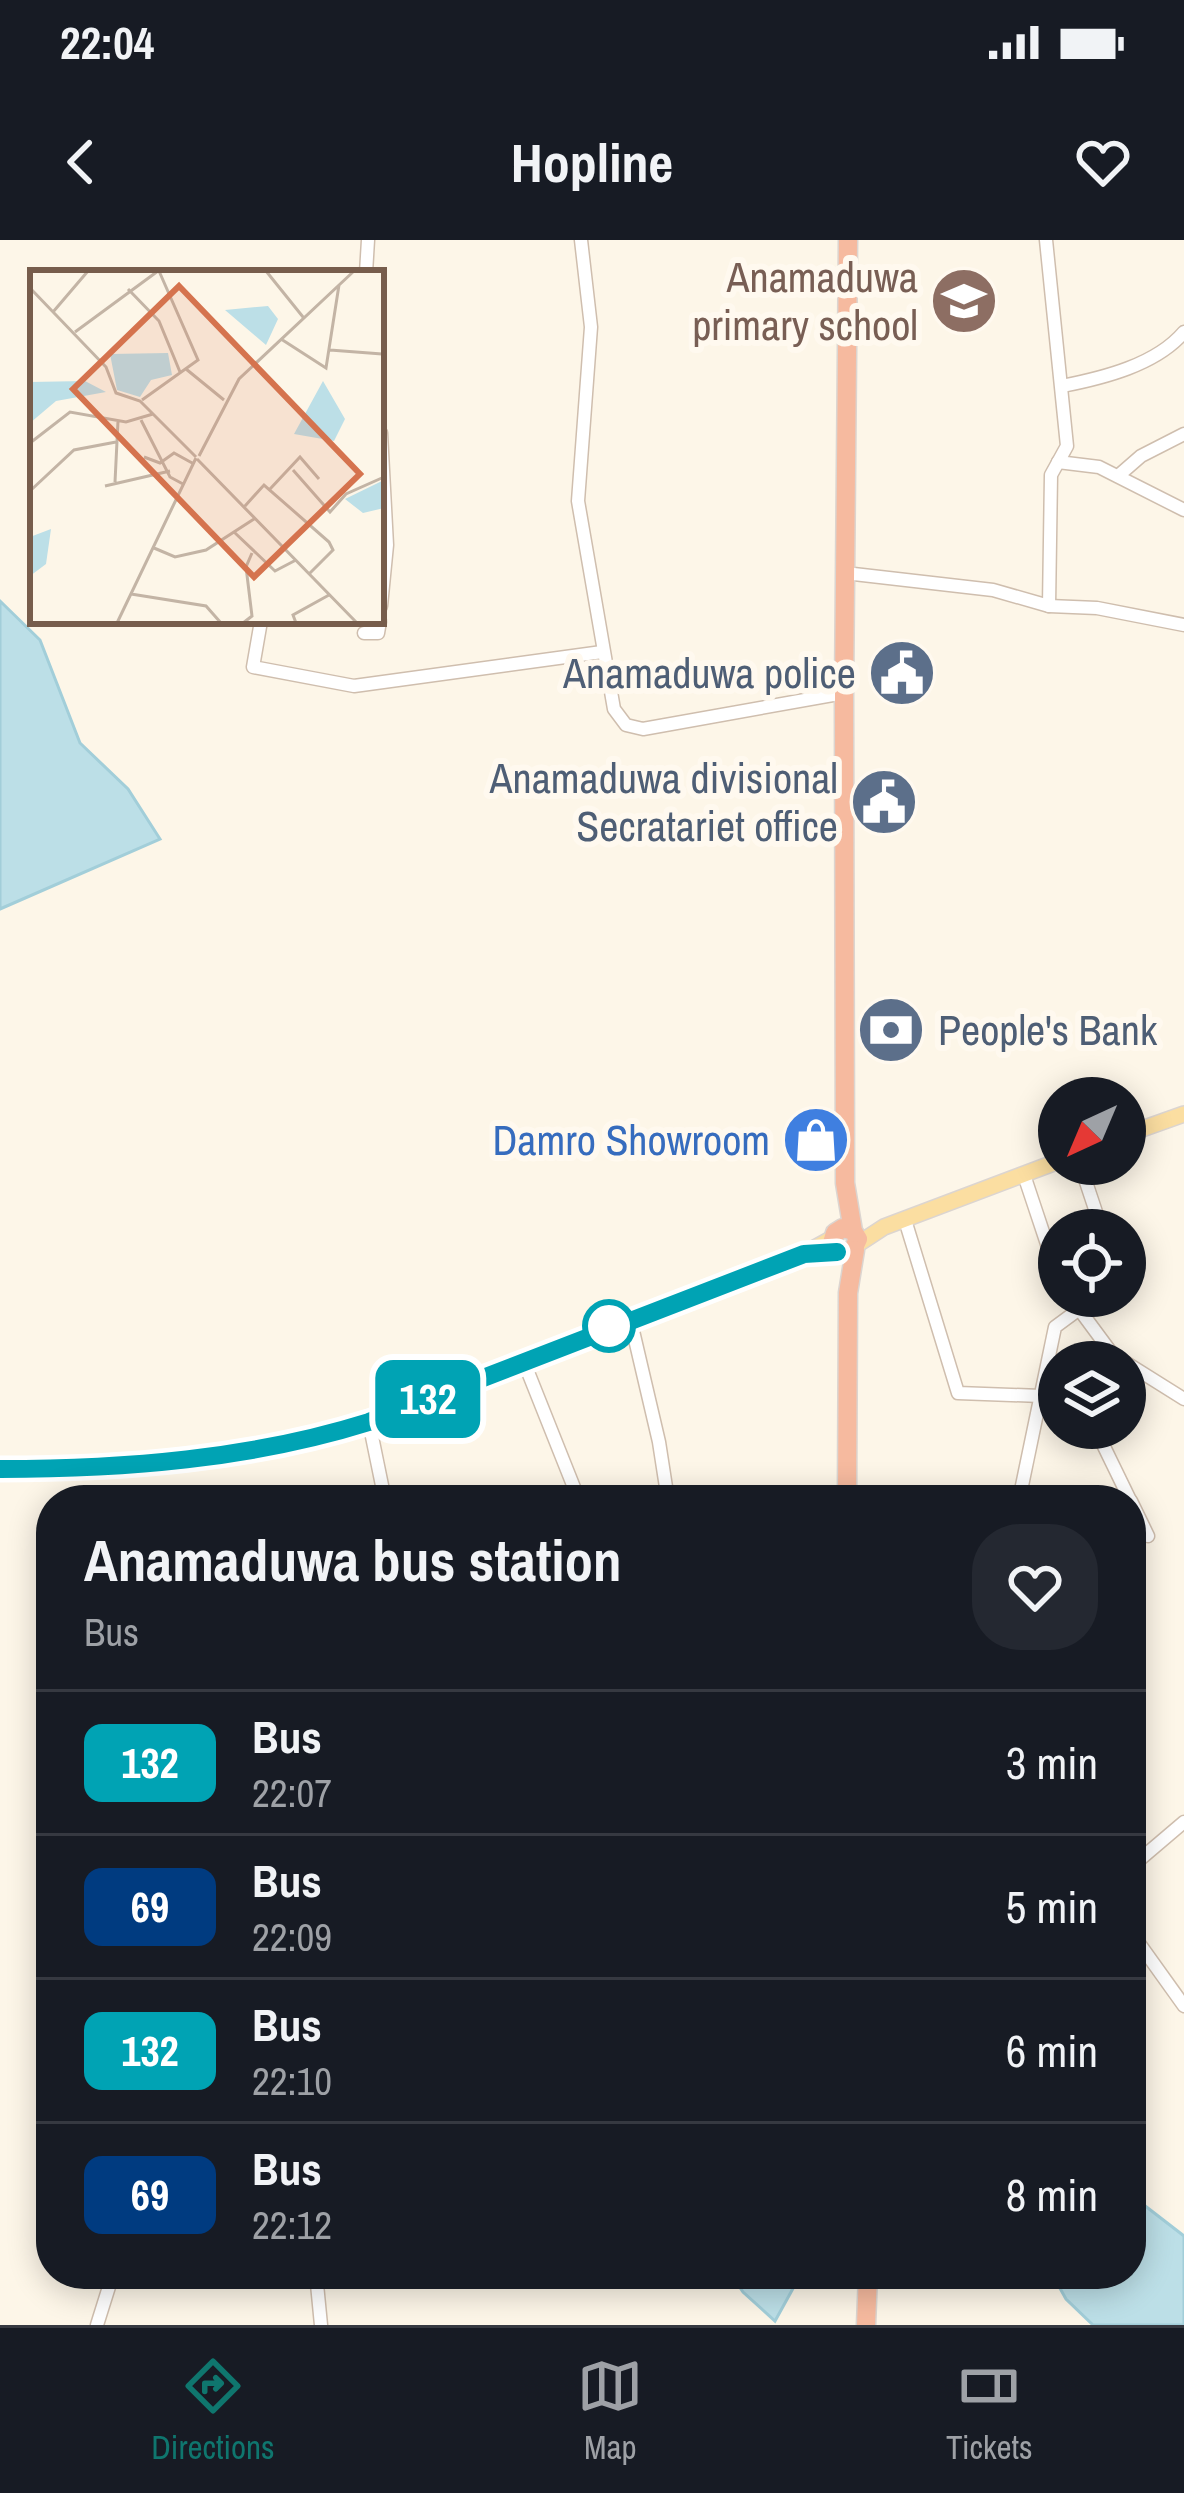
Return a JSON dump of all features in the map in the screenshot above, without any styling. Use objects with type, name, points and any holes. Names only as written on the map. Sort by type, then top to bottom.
[{"type":"highway","points":[[847,1485],[844,573],[848,240]]},
{"type":"highway","points":[[866,2325],[867,2289]]},
{"type":"main road","points":[[1146,1128],[1184,1114]]},
{"type":"main road","points":[[0,1469],[240,1453],[318,1438],[1038,1169]]},
{"type":"street","points":[[366,270],[368,240]]},
{"type":"street","points":[[581,240],[592,327],[578,501],[614,710],[626,725],[644,729],[844,693]]},
{"type":"street","points":[[1046,240],[1067,446],[1052,475],[1048,506],[1049,606]]},
{"type":"street","points":[[1062,386],[1123,370],[1167,348],[1184,332]]},
{"type":"street","points":[[1118,476],[1141,456],[1184,434]]},
{"type":"street","points":[[1058,462],[1099,467],[1184,510]]},
{"type":"street","points":[[384,489],[384,576]]},
{"type":"street","points":[[844,573],[993,590],[1049,606],[1096,608],[1184,626]]},
{"type":"street","points":[[260,624],[253,667],[354,686],[602,652]]},
{"type":"street","points":[[364,633],[378,633],[380,624]]},
{"type":"street","points":[[1024,1175],[1038,1217]]},
{"type":"street","points":[[905,1220],[958,1394],[1038,1396]]},
{"type":"street","points":[[1052,1341],[1055,1327],[1069,1317]]},
{"type":"street","points":[[1079,1317],[1100,1341]]},
{"type":"street","points":[[631,1318],[666,1485]]},
{"type":"street","points":[[524,1362],[573,1485]]},
{"type":"street","points":[[1146,1375],[1184,1399]]},
{"type":"street","points":[[1022,1485],[1038,1410]]},
{"type":"street","points":[[369,1422],[382,1485]]},
{"type":"street","points":[[1105,1449],[1123,1485]]},
{"type":"street","points":[[1146,1532],[1148,1536]]},
{"type":"street","points":[[1146,1855],[1184,1822]]},
{"type":"street","points":[[1146,1953],[1184,2006]]},
{"type":"street","points":[[97,2325],[108,2289]]},
{"type":"street","points":[[317,2289],[321,2325]]},
{"type":"water","points":[[0,601],[40,640],[80,743],[128,789],[160,839],[0,909]]},
{"type":"water","points":[[1146,2207],[1184,2236],[1184,2325],[1093,2325],[1060,2289],[1146,2289]]},
{"type":"water","points":[[741,2289],[793,2289],[775,2321]]},
{"type":"bus line","name":"132","points":[[0,1469],[175,1460],[318,1438],[804,1254],[837,1252]]},
{"type":"place","name":"Anamaduwa primary school","points":[[964,301]]},
{"type":"place","name":"Anamaduwa police","points":[[902,673]]},
{"type":"place","name":"Anamaduwa divisional Secratariet office","points":[[884,802]]},
{"type":"place","name":"People's Bank","points":[[891,1030]]},
{"type":"place","name":"Damro Showroom","points":[[816,1140]]}]
